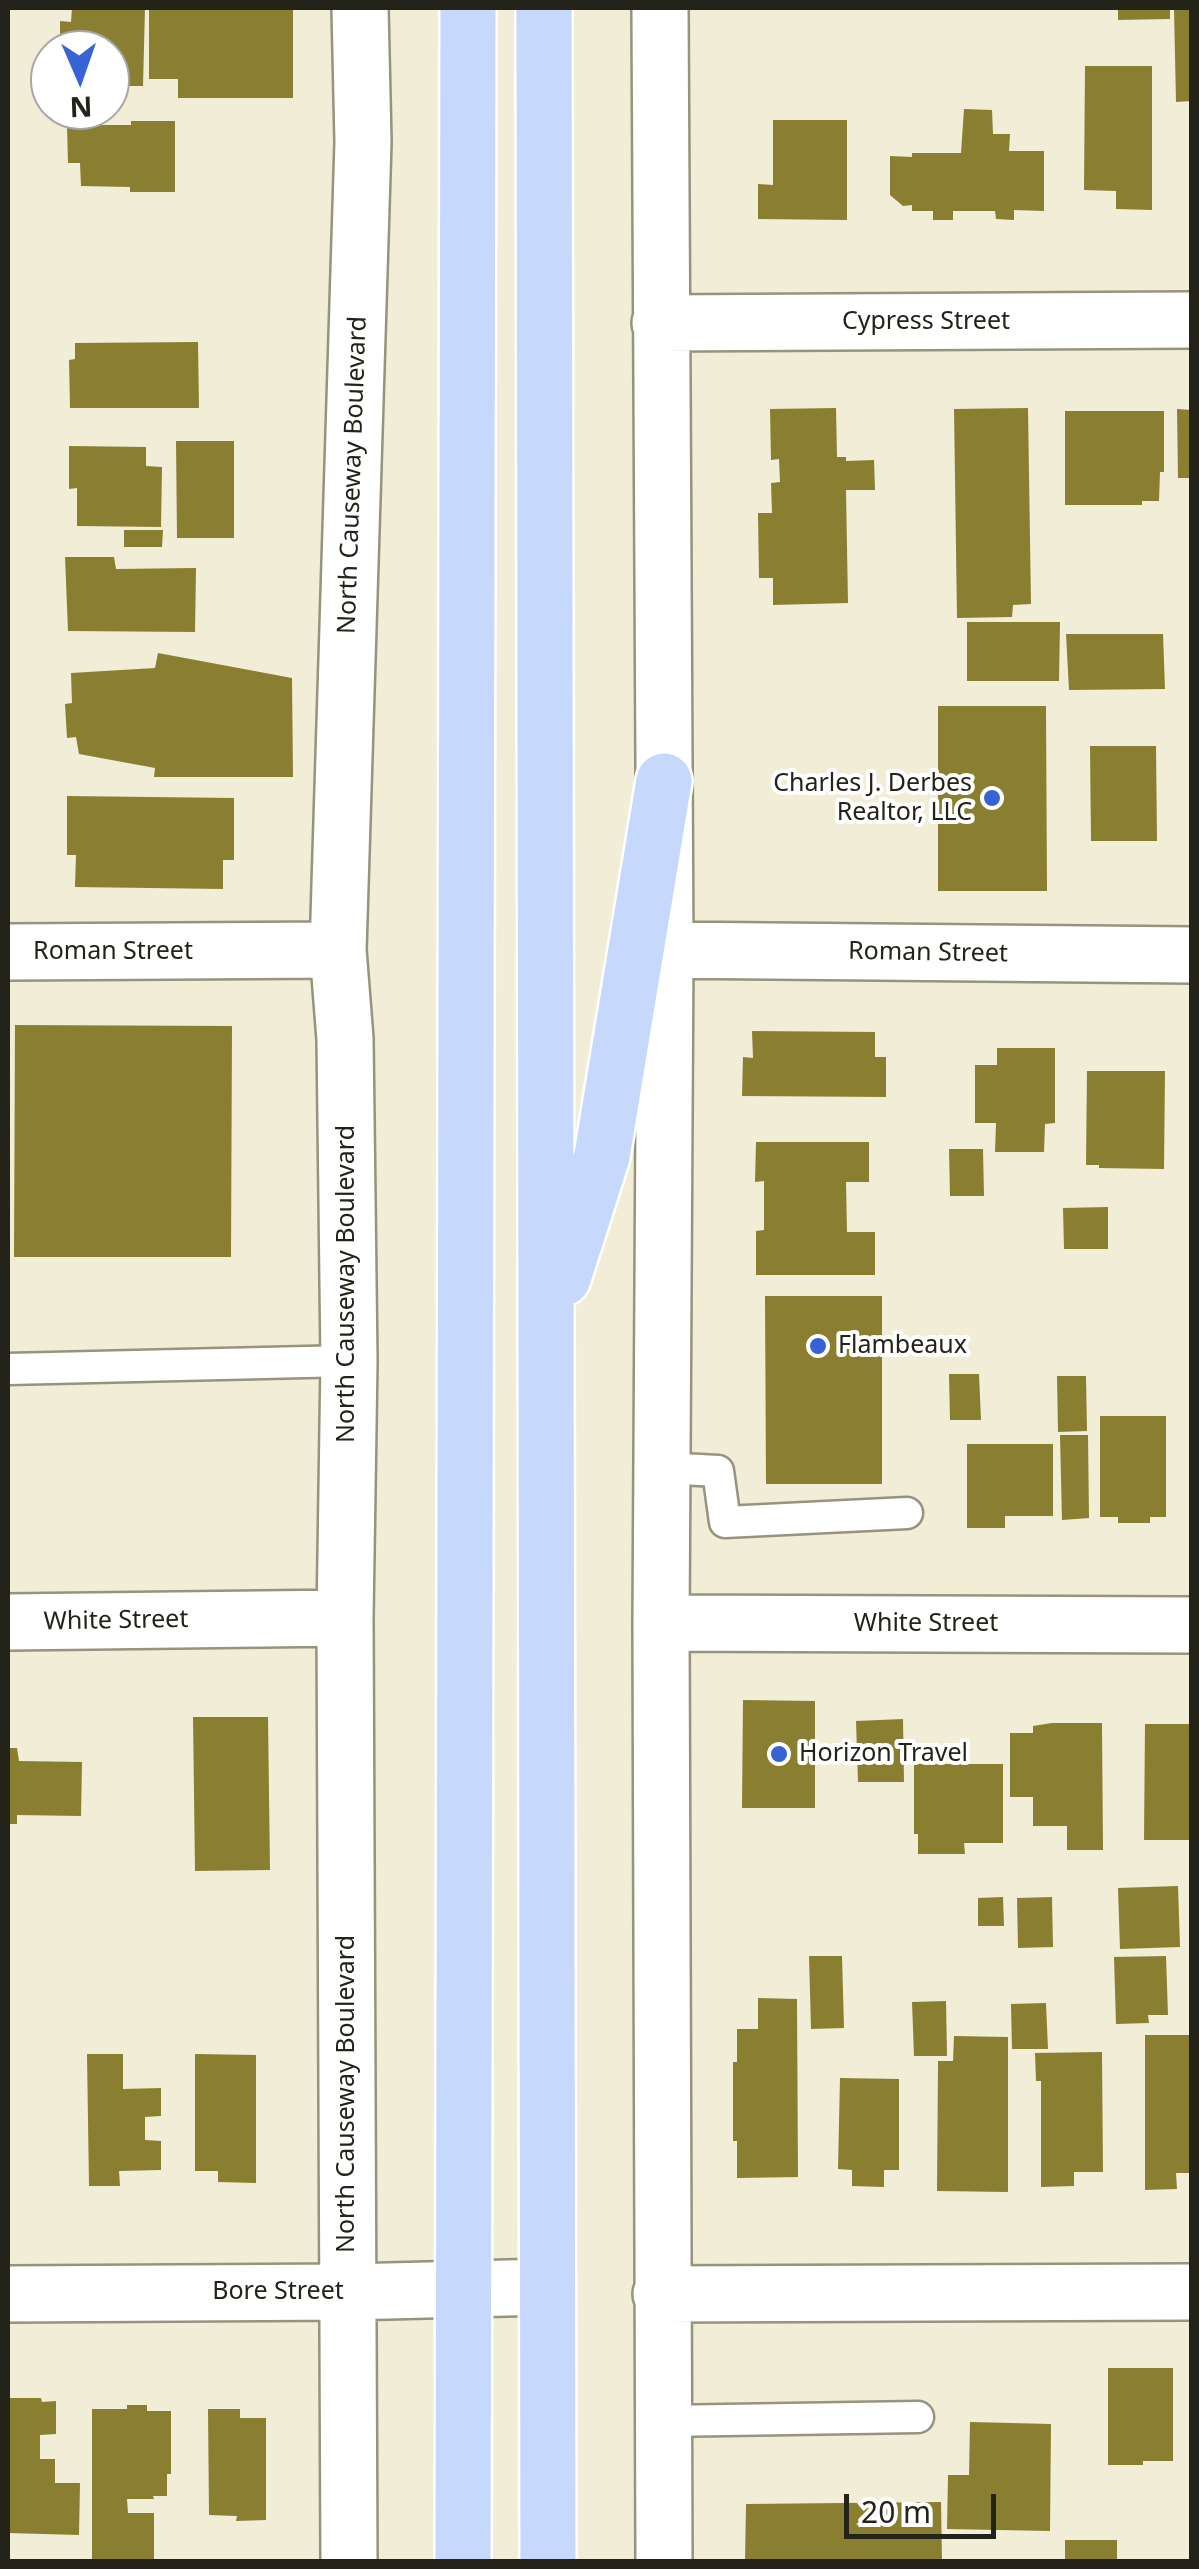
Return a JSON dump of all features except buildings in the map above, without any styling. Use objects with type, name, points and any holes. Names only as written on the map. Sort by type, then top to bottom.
[{"type":"highway","points":[[460,8],[468,84]]},
{"type":"highway","points":[[463,2562],[468,8]]},
{"type":"highway","points":[[546,8],[548,2562]]},
{"type":"highway","points":[[547,1328],[602,1156],[664,781]]},
{"type":"street","name":"North Causeway Boulevard","points":[[349,2562],[345,1618],[349,1361],[345,1039],[338,950],[361,198],[360,8]]},
{"type":"street","points":[[660,8],[665,950],[661,1623],[664,2562]]},
{"type":"street","name":"Cypress Street","points":[[660,323],[1192,320]]},
{"type":"street","name":"Roman Street","points":[[8,952],[338,950]]},
{"type":"street","name":"Roman Street","points":[[665,950],[1192,956]]},
{"type":"street","name":"White Street","points":[[8,1622],[345,1618]]},
{"type":"street","name":"White Street","points":[[661,1623],[1192,1625]]},
{"type":"street","name":"Bore Street","points":[[8,2294],[548,2287]]},
{"type":"street","points":[[662,2294],[1192,2292]]},
{"type":"lane","points":[[8,1369],[349,1361]]},
{"type":"lane","points":[[662,1468],[718,1471],[725,1522],[907,1513]]},
{"type":"lane","points":[[662,2422],[918,2417]]},
{"type":"place","name":"Charles J. Derbes Realtor, LLC","points":[[992,798]]},
{"type":"place","name":"Flambeaux","points":[[818,1346]]},
{"type":"place","name":"Horizon Travel","points":[[779,1754]]}]
